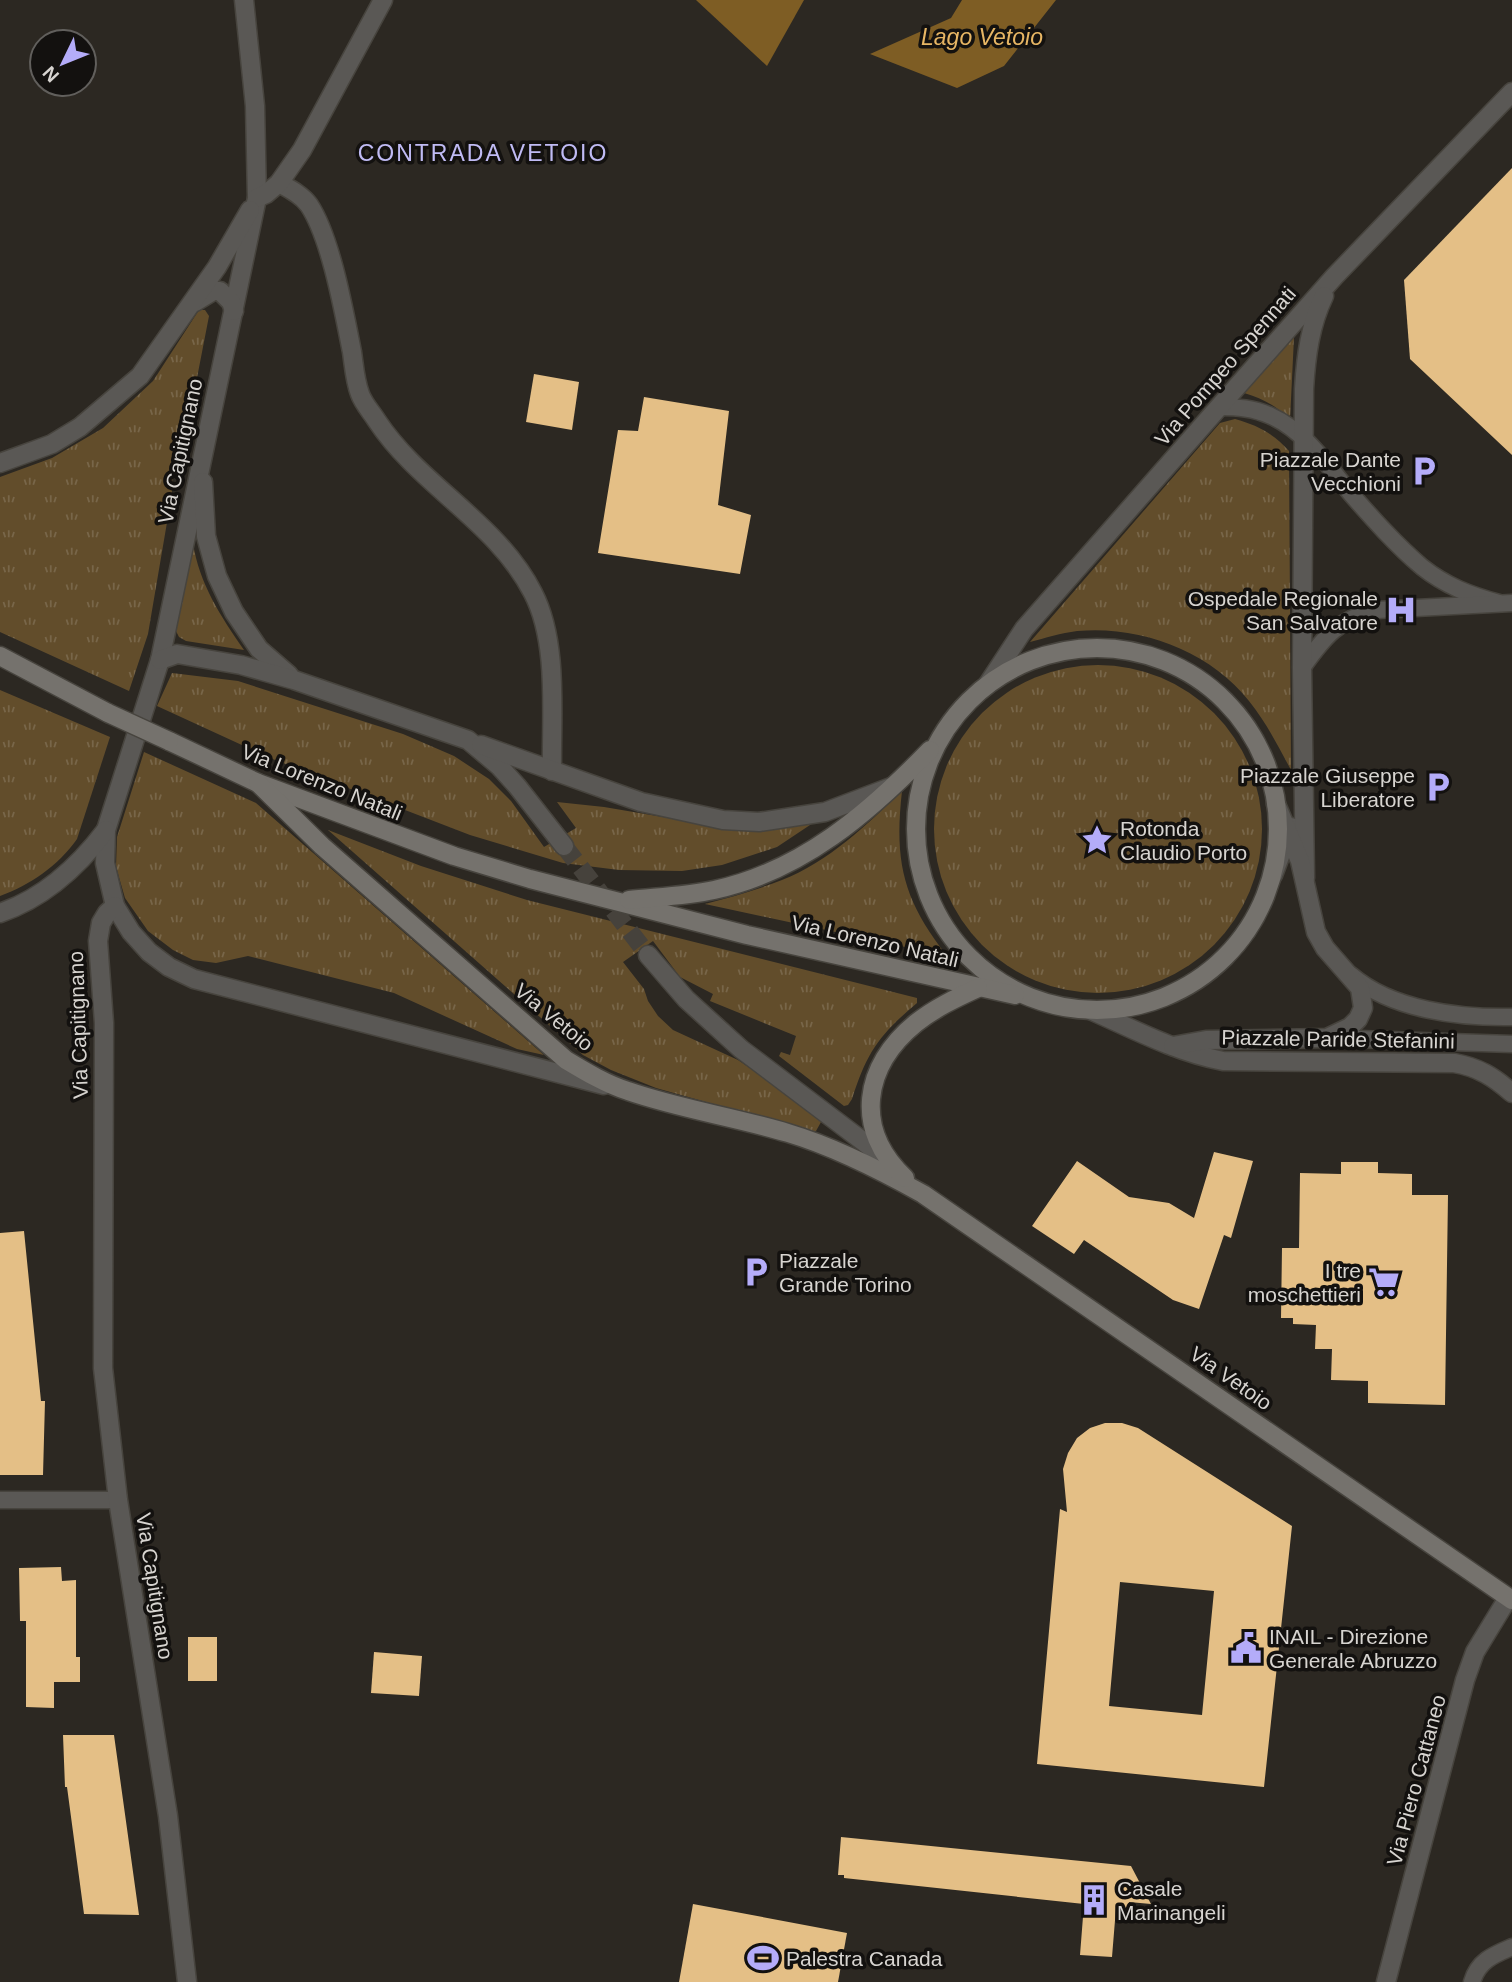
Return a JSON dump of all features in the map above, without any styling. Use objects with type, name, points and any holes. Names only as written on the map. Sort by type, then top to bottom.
[{"type":"street","name":"Via Capitignano","points":[[187,1982],[168,1816],[118,1500],[103,1367],[104,1023],[98,941],[101,923],[115,906],[105,863],[106,830],[160,660],[257,198],[255,106],[244,0]]},
{"type":"street","points":[[0,463],[52,444],[80,427],[140,376],[192,303],[257,198],[279,183],[302,150],[383,0]]},
{"type":"street","name":"Via Pompeo Spennati","points":[[988,684],[1024,629],[1334,277],[1512,92]]},
{"type":"street","points":[[279,183],[299,195],[309,205],[327,248],[360,395],[389,439],[418,471],[457,504],[513,560],[534,594],[545,626],[552,670],[552,771]]},
{"type":"street","points":[[1304,878],[1303,439],[1307,349],[1317,309],[1334,277]]},
{"type":"street","points":[[192,303],[220,291],[231,302],[233,311]]},
{"type":"street","points":[[202,457],[206,537],[217,576],[234,612],[260,649],[294,680]]},
{"type":"street","points":[[1273,875],[1278,828],[1276,804],[1269,773],[1257,744],[1240,718],[1219,695],[1194,676],[1166,662],[1136,652],[1105,648],[1074,649],[1043,656],[1024,664],[988,684],[960,710],[938,742],[927,768],[916,824],[918,853],[928,890],[949,933],[968,955],[1006,984],[1041,1001],[1090,1010],[1125,1008],[1159,999],[1191,984],[1242,937],[1260,908],[1273,875],[1290,831],[1304,773]]},
{"type":"street","points":[[160,660],[177,654],[242,665],[294,680],[641,802],[723,820],[759,822],[825,812],[897,784]]},
{"type":"street","name":"Via Lorenzo Natali","points":[[0,656],[108,713],[258,783],[454,856],[530,879],[747,935],[1041,1001]]},
{"type":"street","name":"Via Lorenzo Natali","points":[[0,664],[23,670]]},
{"type":"street","points":[[468,740],[499,766],[564,846]]},
{"type":"street","name":"Via Lorenzo Natali","points":[[619,901],[714,890],[772,871],[831,839],[897,784],[938,742]]},
{"type":"street","name":"Via Vetoio","points":[[258,783],[322,846],[566,1060],[593,1076],[628,1091],[790,1133],[845,1154],[923,1194],[1510,1599]]},
{"type":"street","name":"Piazzale Paride Stefanini","points":[[1173,1046],[1206,1040],[1327,1038],[1350,1027],[1363,1008],[1360,988],[1330,955],[1315,932],[1304,878],[1290,831],[1276,804]]},
{"type":"street","points":[[0,913],[16,907],[69,873],[106,830]]},
{"type":"street","points":[[115,906],[131,932],[149,952],[169,967],[194,979],[628,1091]]},
{"type":"street","points":[[648,955],[686,999],[741,1049],[889,1161]]},
{"type":"street","name":"Via Vetoio","points":[[923,1194],[889,1161],[880,1146],[870,1117],[873,1087],[889,1052],[915,1025],[934,1011],[978,988]]},
{"type":"street","name":"Piazzale Paride Stefanini","points":[[1090,1010],[1173,1046],[1223,1061],[1454,1063],[1471,1066],[1506,1087]]},
{"type":"street","name":"Via Piero Cattaneo","points":[[1386,1982],[1465,1680],[1475,1652],[1510,1599]]},
{"type":"lane","points":[[1219,407],[1250,408],[1273,417],[1303,439],[1374,519],[1422,566],[1447,585],[1470,595],[1506,603]]},
{"type":"lane","points":[[1302,668],[1332,631],[1349,618],[1377,610],[1506,603]]},
{"type":"lane","points":[[1347,971],[1373,991],[1391,1000],[1442,1012],[1512,1017]]},
{"type":"lane","points":[[1327,1038],[1512,1044]]},
{"type":"lane","points":[[0,1500],[118,1500]]},
{"type":"lane","points":[[1472,1982],[1476,1968],[1493,1955],[1512,1947]]},
{"type":"green space","points":[[199,310],[205,310],[209,316],[196,383],[173,443],[172,493],[148,634],[129,691],[0,632],[0,477],[52,458],[103,428],[153,381]]},
{"type":"green space","points":[[1294,337],[1290,420],[1269,403],[1244,393]]},
{"type":"green space","points":[[1235,419],[1265,431],[1289,451],[1291,770],[1249,701],[1233,683],[1194,655],[1149,637],[1101,630],[1071,632],[1030,642],[1220,423]]},
{"type":"green space","points":[[188,542],[193,543],[200,572],[212,599],[244,650],[186,641],[179,637],[176,631]]},
{"type":"green space","name":"Rotonda Claudio Porto","points":[[1098,665],[1130,668],[1161,677],[1189,692],[1214,713],[1235,738],[1250,766],[1259,797],[1262,829],[1259,861],[1250,892],[1235,920],[1214,945],[1189,966],[1161,981],[1130,990],[1098,993],[1066,990],[1035,981],[1007,966],[982,945],[961,920],[946,892],[937,861],[934,829],[937,797],[946,766],[961,738],[982,713],[1007,692],[1035,677],[1066,668]]},
{"type":"green space","points":[[172,673],[238,681],[403,734],[454,756],[489,779],[511,801],[544,847],[576,828],[557,802],[722,827],[764,830],[816,821],[777,847],[722,865],[682,871],[619,870],[563,863],[470,835],[270,758],[157,706]]},
{"type":"green space","points":[[0,690],[110,737],[77,839],[43,874],[0,896]]},
{"type":"green space","points":[[144,752],[256,803],[544,1055],[517,1049],[394,993],[248,956],[216,963],[193,960],[173,950],[148,931],[125,898],[116,867],[117,837]]},
{"type":"green space","points":[[902,791],[899,839],[905,879],[920,917],[947,956],[705,904],[773,884],[815,863],[861,829]]},
{"type":"green space","points":[[328,830],[421,866],[527,900],[917,998],[917,1003],[876,1045],[863,1069],[852,1099],[844,1106],[779,1056],[781,1052],[790,1055],[796,1036],[710,1001],[713,994],[680,977],[653,941],[623,962],[644,989],[658,1016],[673,1030],[738,1060],[817,1114],[821,1122],[816,1131],[809,1131],[656,1088],[611,1070],[583,1055]]},
{"type":"water","points":[[696,0],[804,0],[767,66]]},
{"type":"water","name":"Lago Vetoio","points":[[962,0],[1056,0],[1004,66],[957,88],[870,54],[951,18]]},
{"type":"building","points":[[1512,168],[1512,455],[1410,359],[1404,280]]},
{"type":"building","points":[[534,374],[579,382],[572,430],[526,422]]},
{"type":"building","points":[[644,397],[729,411],[718,505],[751,515],[740,574],[598,553],[618,430],[638,431]]},
{"type":"building","points":[[1214,1152],[1253,1161],[1231,1238],[1224,1235],[1199,1309],[1173,1300],[1084,1240],[1074,1254],[1032,1226],[1077,1161],[1129,1197],[1169,1203],[1194,1218]]},
{"type":"building","points":[[1341,1162],[1378,1162],[1378,1173],[1412,1174],[1412,1195],[1448,1195],[1445,1405],[1368,1403],[1368,1381],[1331,1380],[1332,1349],[1315,1349],[1316,1325],[1293,1324],[1293,1318],[1281,1318],[1282,1248],[1299,1248],[1300,1173],[1341,1174]]},
{"type":"building","points":[[24,1231],[41,1401],[45,1401],[43,1475],[0,1475],[0,1233]]},
{"type":"building","points":[[1105,1423],[1122,1423],[1138,1428],[1292,1526],[1264,1787],[1037,1764],[1060,1509],[1067,1512],[1063,1469],[1077,1438],[1090,1428]],"holes":[[[1120,1582],[1214,1591],[1202,1715],[1109,1706]]]},
{"type":"building","points":[[61,1567],[62,1581],[76,1580],[76,1657],[80,1657],[80,1682],[54,1682],[54,1708],[26,1707],[26,1621],[20,1621],[19,1568]]},
{"type":"building","points":[[188,1637],[217,1637],[217,1681],[188,1681]]},
{"type":"building","points":[[374,1652],[422,1656],[419,1696],[371,1693]]},
{"type":"building","points":[[63,1735],[114,1735],[139,1915],[84,1914],[65,1787]]},
{"type":"building","name":"Casale Marinangeli","points":[[841,1837],[1131,1866],[1151,1904],[1129,1902],[1128,1909],[1116,1908],[1112,1957],[1080,1955],[1084,1904],[844,1878],[844,1875],[838,1875]]},
{"type":"building","name":"Palestra Canada","points":[[693,1904],[847,1933],[838,1982],[679,1982]]},
{"type":"tunnel","points":[[564,846],[648,955]]},
{"type":"place","name":"Piazzale Dante Vecchioni","points":[[1424,471]]},
{"type":"place","name":"Ospedale Regionale San Salvatore","points":[[1401,610]]},
{"type":"place","name":"Piazzale Giuseppe Liberatore","points":[[1438,787]]},
{"type":"place","name":"Rotonda Claudio Porto","points":[[1097,840]]},
{"type":"place","name":"Piazzale Grande Torino","points":[[756,1272]]},
{"type":"place","name":"I tre moschettieri","points":[[1384,1282]]},
{"type":"place","name":"INAIL - Direzione Generale Abruzzo","points":[[1246,1648]]},
{"type":"place","name":"Casale Marinangeli","points":[[1094,1900]]},
{"type":"place","name":"Palestra Canada","points":[[763,1958]]},
{"type":"district","name":"CONTRADA VETOIO","points":[[483,153]]}]
